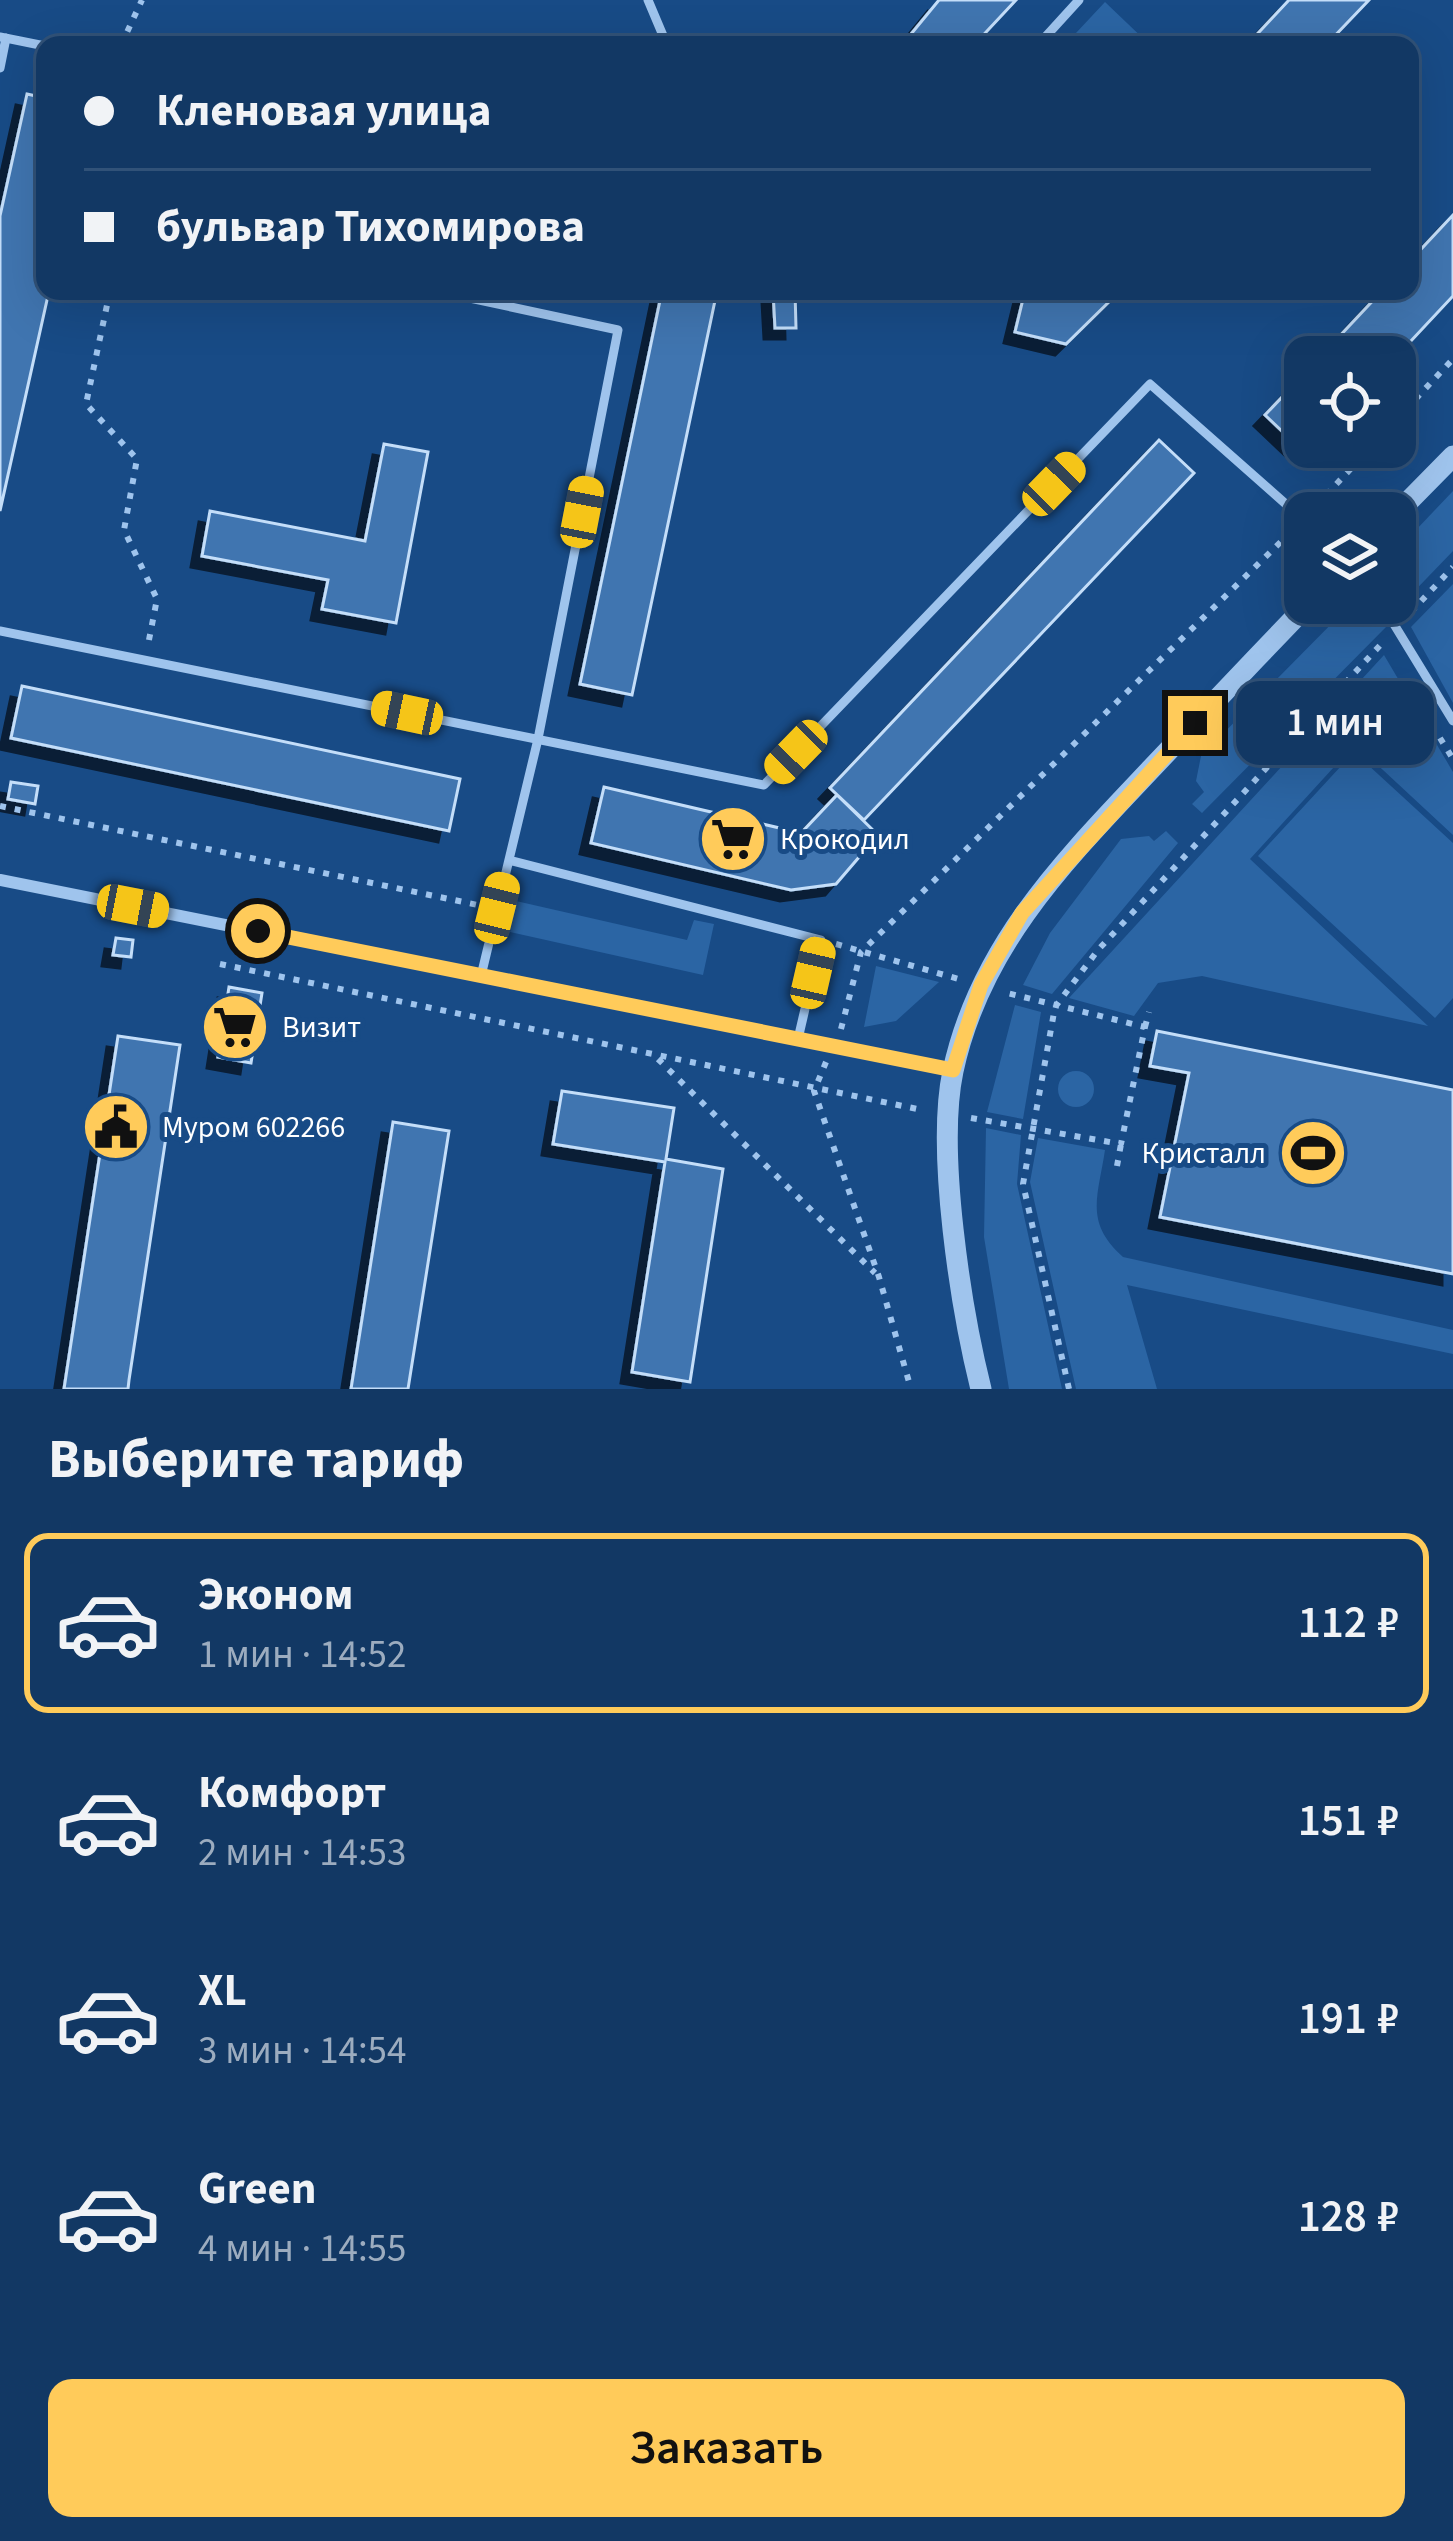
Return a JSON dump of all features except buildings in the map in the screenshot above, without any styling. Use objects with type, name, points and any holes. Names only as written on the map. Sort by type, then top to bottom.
[{"type":"street","points":[[1416,493],[1453,456]]},
{"type":"street","points":[[980,1389],[951,1181],[947,1114],[953,1070],[981,985],[1022,913],[1066,859],[1289,624]]},
{"type":"street","points":[[0,880],[953,1070]]},
{"type":"lane","points":[[648,0],[663,36]]},
{"type":"lane","points":[[1046,36],[1079,0]]},
{"type":"lane","points":[[0,68],[3,38],[36,44]]},
{"type":"lane","points":[[479,300],[618,330],[538,739],[481,976]]},
{"type":"lane","points":[[0,631],[764,785],[1150,384],[1284,502]]},
{"type":"lane","points":[[1399,626],[1453,721]]},
{"type":"lane","points":[[509,860],[821,940],[798,1039]]},
{"type":"path","points":[[126,36],[142,0]]},
{"type":"path","points":[[108,300],[86,404],[137,459],[124,530],[157,598],[146,660]]},
{"type":"path","points":[[1416,398],[1453,358]]},
{"type":"path","points":[[1329,492],[1352,468]]},
{"type":"path","points":[[1069,1389],[1022,1184],[1055,1007],[1098,950],[1453,567]]},
{"type":"path","points":[[0,806],[497,908]]},
{"type":"path","points":[[821,940],[1055,1007],[1145,1027]]},
{"type":"path","points":[[220,964],[655,1057],[1121,1144]]},
{"type":"path","points":[[1118,1166],[1149,1012]]},
{"type":"path","points":[[655,1057],[879,1277]]},
{"type":"shaded area","points":[[1105,2],[1141,36],[1079,36],[1076,33]]},
{"type":"shaded area","points":[[1453,491],[1453,551],[1416,589],[1416,530]]},
{"type":"shaded area","points":[[1453,584],[1453,703],[1411,627]]},
{"type":"shaded area","points":[[1331,624],[1386,624],[1202,813],[1192,804],[1204,792],[1196,781],[1201,756]]},
{"type":"shaded area","points":[[1384,655],[1453,772],[1453,835],[1355,744],[1250,859],[1428,1026],[1202,976],[1158,983],[1134,1016],[1069,998]]},
{"type":"shaded area","points":[[1354,752],[1453,843],[1453,998],[1435,1018],[1258,856]]},
{"type":"shaded area","points":[[1166,831],[1178,843],[1052,994],[1023,985],[1050,933],[1121,839],[1149,836],[1154,841]]},
{"type":"shaded area","points":[[516,901],[687,940],[694,920],[714,924],[703,975],[510,932]]},
{"type":"shaded area","points":[[876,966],[939,982],[896,1021],[864,1027]]},
{"type":"shaded area","points":[[1015,1005],[1041,1012],[1023,1119],[987,1112]]},
{"type":"shaded area","points":[[1076,1071],[1089,1076],[1094,1089],[1089,1102],[1076,1107],[1063,1102],[1058,1089],[1063,1076]]},
{"type":"shaded area","points":[[986,1128],[1021,1135],[1017,1184],[1062,1389],[1009,1389],[984,1237]]},
{"type":"shaded area","points":[[1038,1138],[1105,1150],[1098,1220],[1123,1257],[1453,1330],[1453,1354],[1127,1285],[1157,1389],[1076,1389],[1030,1182]]},
{"type":"place","name":"Крокодил","points":[[733,839]]},
{"type":"place","name":"Визит","points":[[235,1027]]},
{"type":"place","name":"Муром 602266","points":[[116,1127]]},
{"type":"place","name":"Кристалл","points":[[1313,1153]]},
{"type":"route","points":[[258,931],[953,1070],[981,985],[1022,913],[1066,859],[1195,723]]}]
